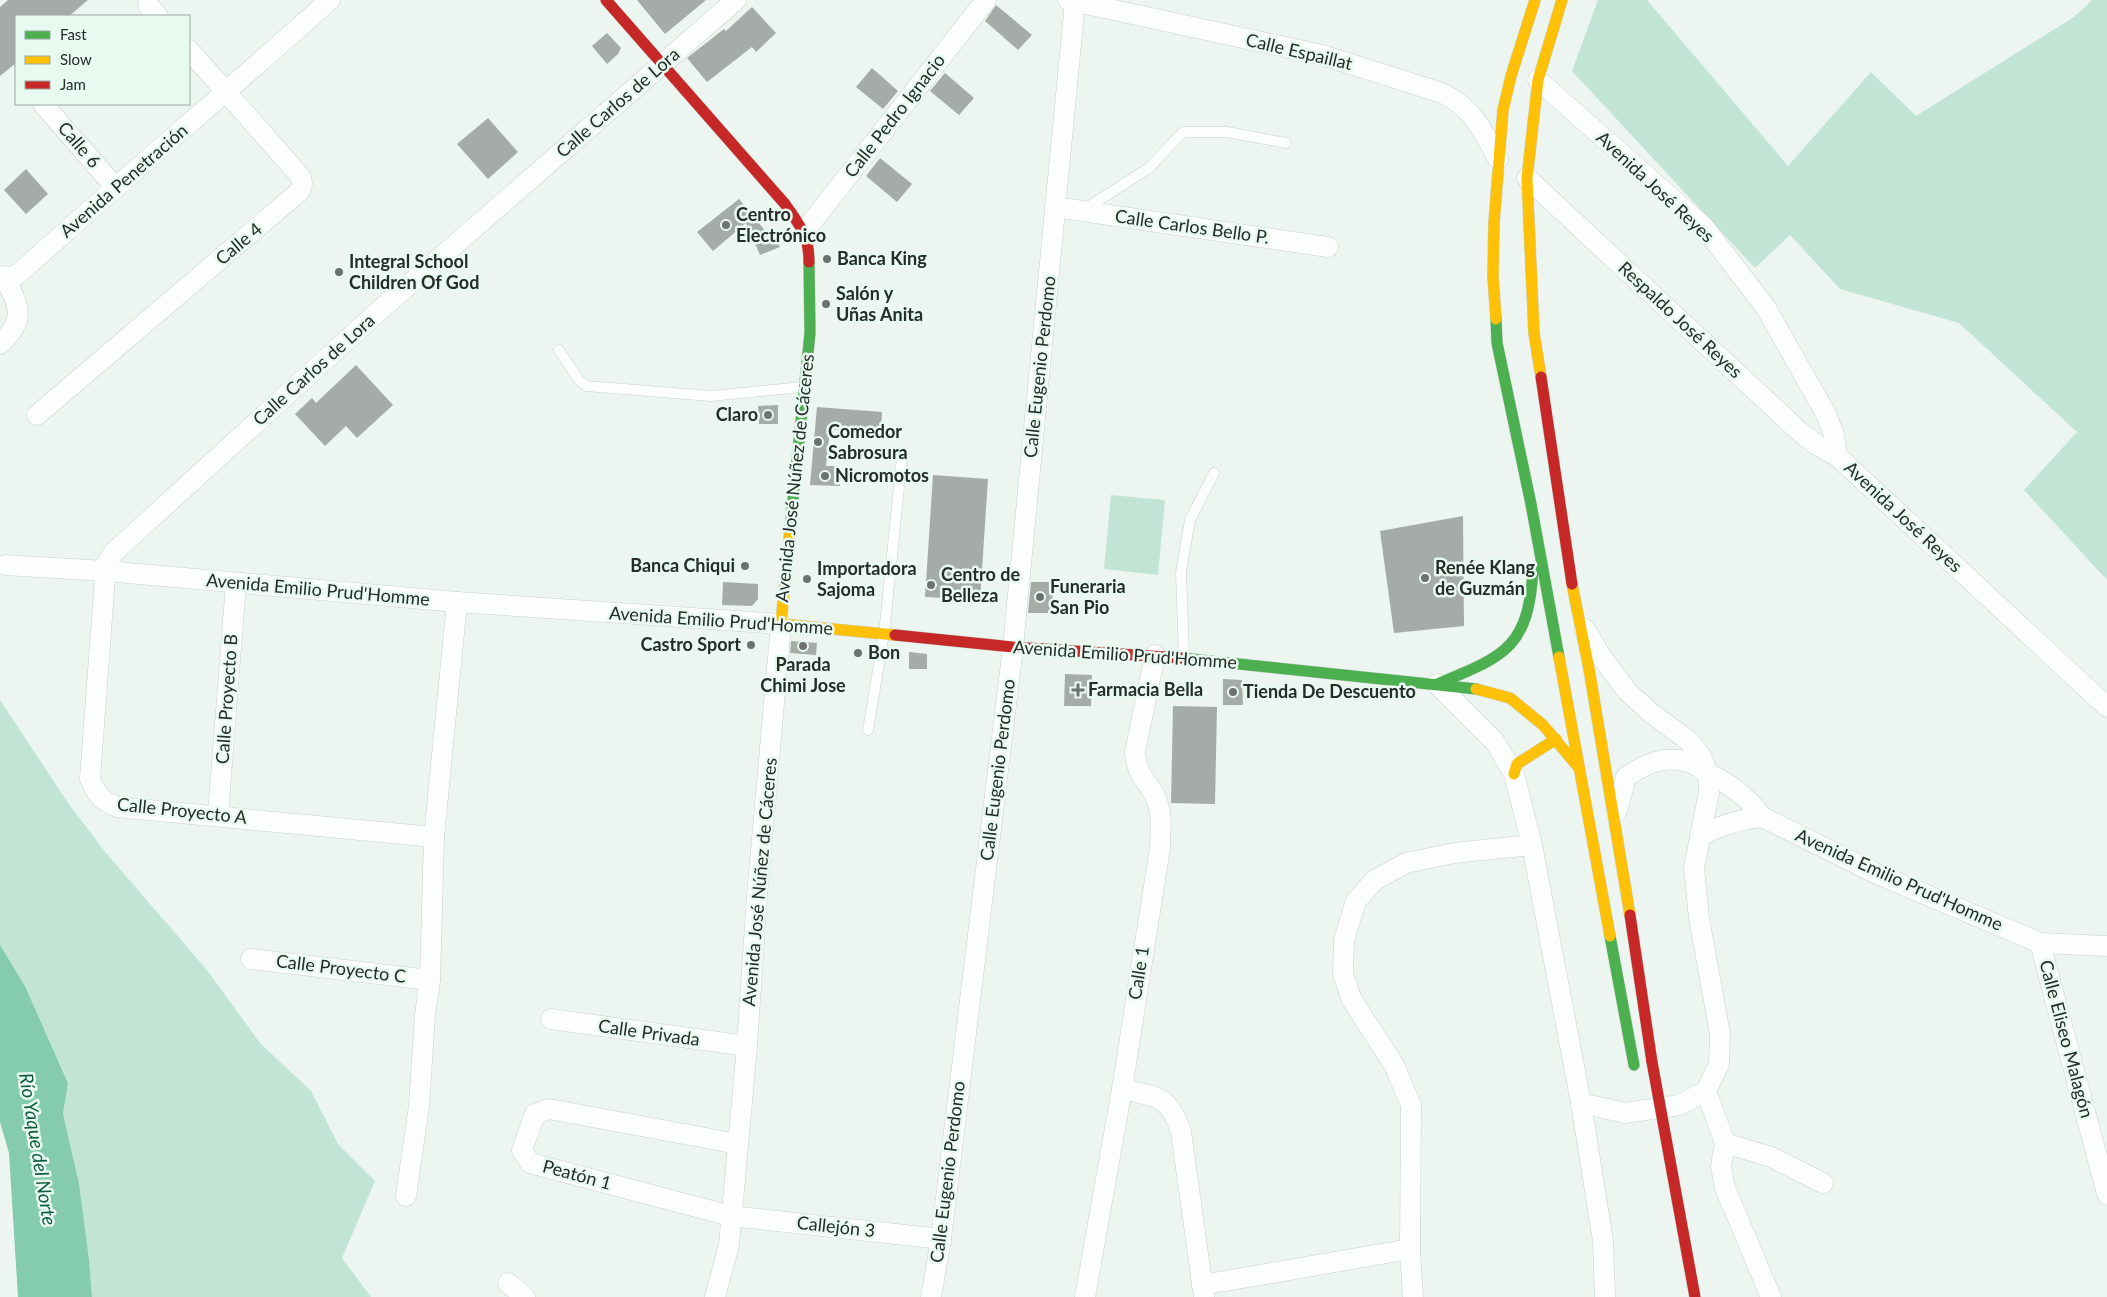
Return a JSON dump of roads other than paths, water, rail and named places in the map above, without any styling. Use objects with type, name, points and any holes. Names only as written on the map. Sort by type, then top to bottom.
[{"type":"main road","name":"Avenida José Núñez de Cáceres","points":[[606,0],[784,204],[804,232],[810,245],[810,333],[802,387],[781,624]]},
{"type":"main road","points":[[1535,0],[1511,76],[1503,110],[1494,223],[1493,277],[1497,343],[1531,504],[1635,1070]]},
{"type":"main road","points":[[1562,0],[1538,80],[1527,178],[1534,334],[1576,612],[1589,669],[1615,820],[1652,1062],[1695,1297]]},
{"type":"main road","name":"Avenida Emilio Prud'Homme","points":[[1437,684],[1473,669],[1508,649],[1524,625],[1533,570],[1531,504]]},
{"type":"main road","name":"Avenida Emilio Prud'Homme","points":[[781,624],[1013,647],[1184,658],[1488,691],[1510,698],[1543,725],[1579,768]]},
{"type":"main road","points":[[1514,774],[1517,764],[1556,739]]},
{"type":"main road","points":[[1641,1104],[1644,1123]]},
{"type":"street","name":"Avenida Penetración","points":[[3,277],[14,277],[26,267],[330,0]]},
{"type":"street","name":"Calle Carlos de Lora","points":[[105,571],[114,552],[373,317],[736,0]]},
{"type":"street","name":"Calle Pedro Ignacio","points":[[804,232],[986,0]]},
{"type":"street","name":"Calle Espaillat","points":[[1071,1],[1322,55],[1442,93],[1458,100],[1473,117],[1498,159]]},
{"type":"street","name":"Calle Eugenio Perdomo","points":[[931,1297],[941,1238],[1013,647],[1056,207],[1071,1]]},
{"type":"street","name":"Calle 4","points":[[38,415],[300,191],[301,177],[190,51]]},
{"type":"street","name":"Avenida José Reyes","points":[[1538,80],[1704,227],[1766,308],[1826,414],[1834,435],[1837,456],[2107,707]]},
{"type":"street","name":"Calle 6","points":[[44,105],[115,187]]},
{"type":"street","name":"Respaldo José Reyes","points":[[1527,178],[1800,432],[1818,446],[1837,456]]},
{"type":"street","name":"Calle Carlos Bello P.","points":[[1056,207],[1328,247]]},
{"type":"street","points":[[0,344],[17,322],[19,306],[3,277]]},
{"type":"street","name":"Avenida Emilio Prud'Homme","points":[[5,565],[105,571],[457,602],[781,624]]},
{"type":"street","name":"Calle Proyecto A","points":[[105,571],[90,779],[94,790],[105,802],[117,807],[218,815],[434,837]]},
{"type":"street","name":"Calle Proyecto B","points":[[218,815],[236,583]]},
{"type":"street","points":[[406,1196],[419,1106],[425,1016],[430,980],[434,837],[457,602]]},
{"type":"street","points":[[1576,612],[1601,656],[1627,691],[1651,713],[1689,741],[1701,756],[1708,773],[1709,792],[1694,868],[1698,910],[1720,1034],[1719,1064],[1706,1091],[1679,1105],[1625,1113],[1581,1103]]},
{"type":"street","name":"Avenida José Núñez de Cáceres","points":[[714,1297],[728,1245],[731,1216],[747,1046],[757,896],[781,624]]},
{"type":"street","name":"Calle 1","points":[[1085,1297],[1122,1089],[1160,848],[1161,818],[1158,803],[1154,794],[1143,780],[1136,764],[1135,752],[1155,656]]},
{"type":"street","points":[[1437,684],[1495,742],[1514,774],[1532,845],[1581,1103],[1603,1241],[1605,1297]]},
{"type":"street","name":"Avenida Emilio Prud'Homme","points":[[1615,820],[1626,777],[1644,764],[1666,759],[1689,762],[1724,780],[1739,791],[1752,803],[1762,817],[1875,873],[2040,943],[2107,946]]},
{"type":"street","points":[[1700,836],[1720,826],[1741,819],[1762,817]]},
{"type":"street","points":[[1413,1297],[1410,1249],[1411,1105],[1394,1065],[1352,1000],[1344,974],[1344,940],[1356,901],[1375,880],[1406,863],[1454,854],[1532,845]]},
{"type":"street","name":"Calle Eliseo Malagón","points":[[2040,943],[2107,1194]]},
{"type":"street","name":"Calle Proyecto C","points":[[251,959],[430,980]]},
{"type":"street","name":"Calle Privada","points":[[552,1019],[747,1046]]},
{"type":"street","points":[[1122,1089],[1159,1098],[1171,1108],[1177,1120],[1181,1132],[1203,1291],[1410,1249]]},
{"type":"street","points":[[1706,1091],[1725,1143],[1721,1166],[1725,1188],[1771,1297]]},
{"type":"street","name":"Peatón 1","points":[[731,1216],[530,1163],[522,1150],[535,1114],[549,1109],[738,1144]]},
{"type":"street","points":[[1725,1143],[1771,1157],[1823,1183]]},
{"type":"street","name":"Callejón 3","points":[[731,1216],[941,1238]]},
{"type":"street","points":[[508,1283],[525,1297]]},
{"type":"lane","points":[[1082,211],[1149,168],[1183,132],[1227,132],[1286,143]]},
{"type":"lane","points":[[559,350],[579,380],[586,386],[711,396],[802,387]]},
{"type":"lane","points":[[868,730],[884,634],[902,457]]},
{"type":"lane","points":[[1184,658],[1181,572],[1190,520],[1214,473]]},
{"type":"water","name":"Río Yaque del Norte","points":[[0,945],[25,986],[68,1083],[63,1114],[79,1183],[92,1297],[18,1297],[9,1153],[0,1122]]},
{"type":"place","name":"Centro Electrónico","points":[[726,225]]},
{"type":"place","name":"Banca King","points":[[827,259]]},
{"type":"place","name":"Integral School Children Of God","points":[[339,272]]},
{"type":"place","name":"Salón y Uñas Anita","points":[[826,304]]},
{"type":"place","name":"Claro","points":[[768,415]]},
{"type":"place","name":"Comedor Sabrosura","points":[[818,442]]},
{"type":"place","name":"Nicromotos","points":[[825,476]]},
{"type":"place","name":"Banca Chiqui","points":[[745,566]]},
{"type":"place","name":"Renée Klang de Guzmán","points":[[1425,578]]},
{"type":"place","name":"Importadora Sajoma","points":[[807,579]]},
{"type":"place","name":"Centro de Belleza","points":[[931,585]]},
{"type":"place","name":"Funeraria San Pio","points":[[1040,597]]},
{"type":"place","name":"Castro Sport","points":[[751,645]]},
{"type":"place","name":"Parada Chimi Jose","points":[[803,646]]},
{"type":"place","name":"Bon","points":[[858,653]]},
{"type":"place","name":"Farmacia Bella","points":[[1078,690]]},
{"type":"place","name":"Tienda De Descuento","points":[[1233,692]]}]
